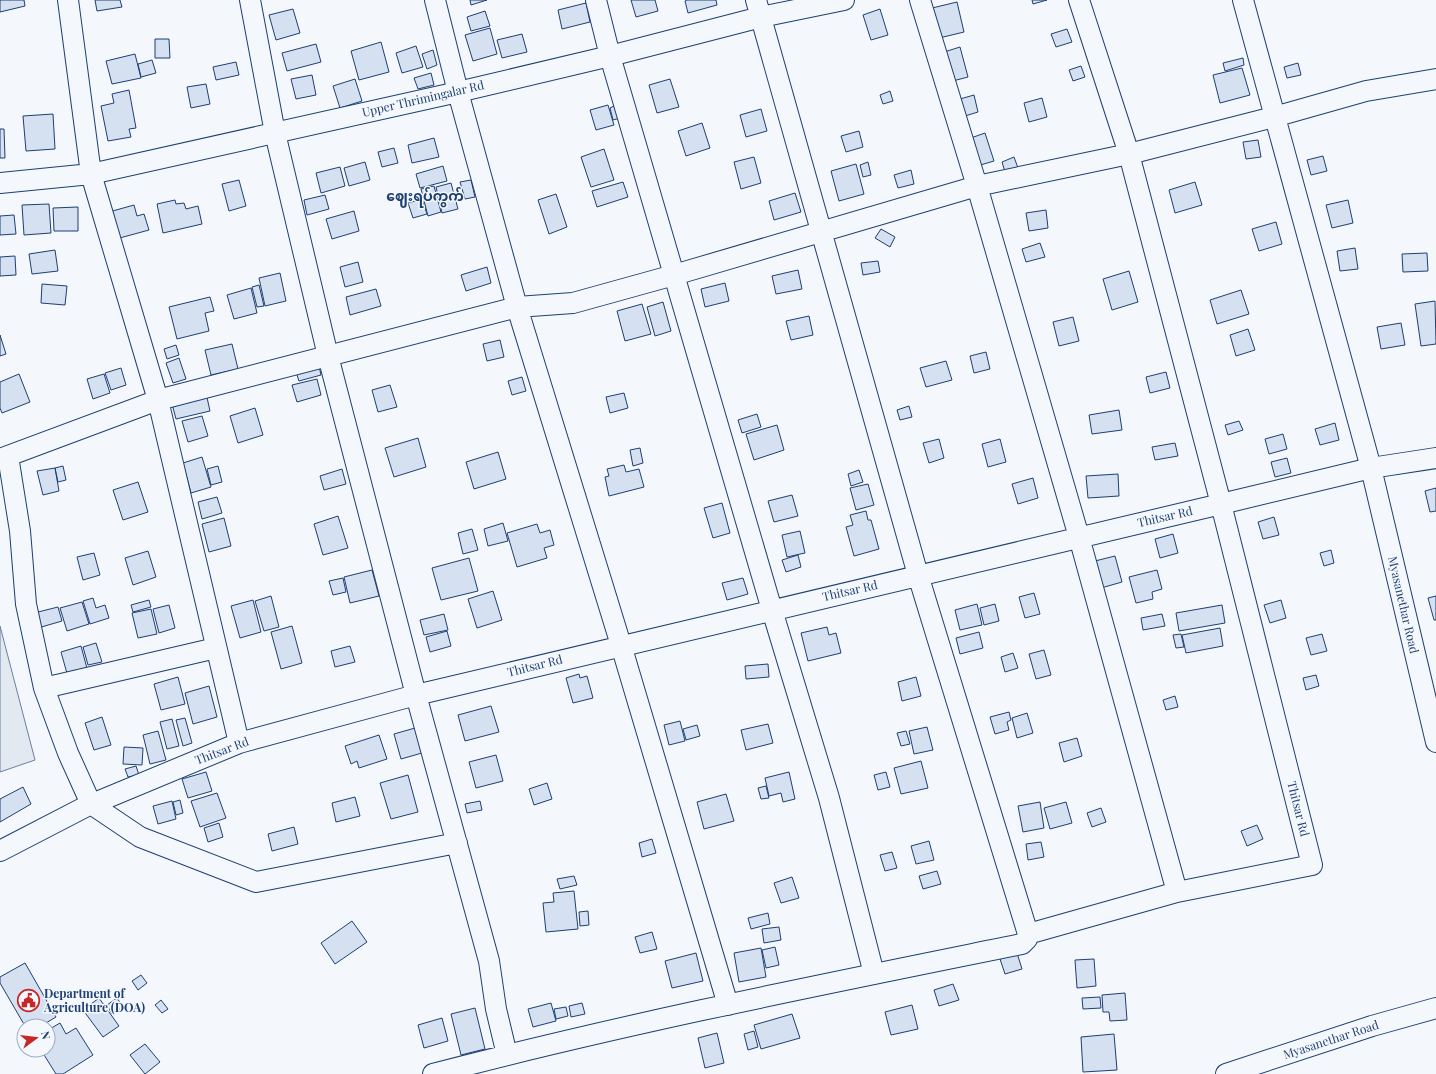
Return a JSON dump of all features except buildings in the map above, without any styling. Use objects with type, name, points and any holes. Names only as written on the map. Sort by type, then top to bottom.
[{"type":"street","points":[[68,0],[91,174],[158,400],[239,743]]},
{"type":"street","points":[[250,0],[276,133],[328,356],[416,695],[490,961],[496,1009],[507,1054]]},
{"type":"street","points":[[435,0],[458,92],[517,307],[621,645],[728,1005]]},
{"type":"street","points":[[596,0],[610,56],[828,798],[874,974]]},
{"type":"street","name":"Upper Thrimingalar Rd","points":[[0,183],[91,174],[458,92],[610,56],[759,9],[844,0]]},
{"type":"street","points":[[920,0],[977,186],[1078,537],[1177,892],[1028,934]]},
{"type":"street","points":[[1079,0],[1129,154],[1221,504],[1371,468],[1436,458]]},
{"type":"street","name":"Myasanethar Road","points":[[1243,0],[1371,468],[1436,742]]},
{"type":"street","points":[[433,1074],[507,1054],[728,1005],[1022,944],[1027,939],[1028,934],[918,575],[759,9]]},
{"type":"street","points":[[457,843],[256,882],[140,837],[91,804],[68,753],[44,688],[26,604],[20,531],[4,458],[158,400],[517,307],[573,303],[674,275],[977,186],[1129,154],[1366,91],[1436,79]]},
{"type":"street","name":"Thitsar Rd","points":[[0,851],[91,804],[239,743],[416,695],[621,645],[1221,504],[1312,865],[1177,892]]},
{"type":"street","points":[[44,688],[216,648]]},
{"type":"street","name":"Myasanethar Road","points":[[1226,1074],[1364,1029],[1436,1008]]},
{"type":"shaded area","points":[[0,626],[35,760],[0,772]]},
{"type":"place","name":"Department of Agriculture (DOA)","points":[[29,1001]]},
{"type":"district","name":"ဈေးရပ်ကွက်","points":[[425,196]]}]
